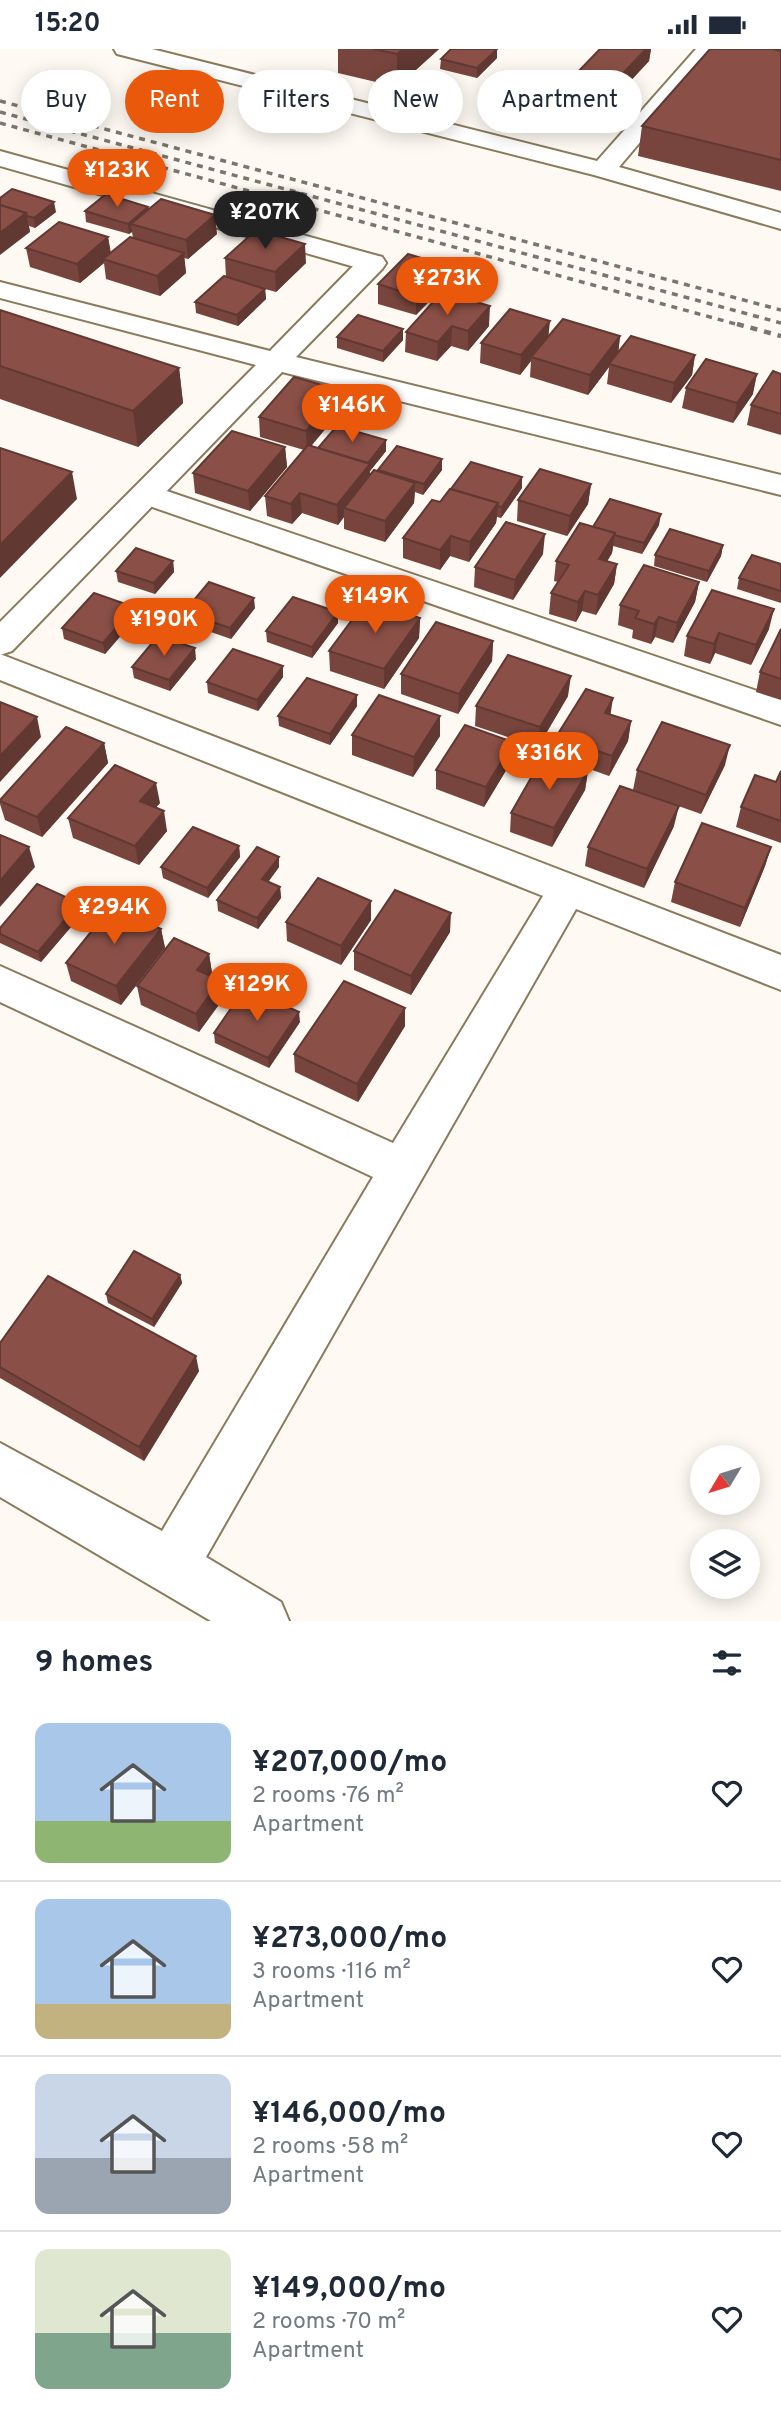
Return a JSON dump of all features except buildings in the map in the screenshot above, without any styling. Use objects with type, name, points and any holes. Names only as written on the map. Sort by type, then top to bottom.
[{"type":"street","points":[[125,49],[603,170],[781,221]]},
{"type":"street","points":[[603,170],[708,49]]},
{"type":"street","points":[[0,158],[372,263],[0,643]]},
{"type":"street","points":[[0,290],[275,361],[781,485]]},
{"type":"street","points":[[146,494],[781,712]]},
{"type":"street","points":[[0,667],[781,973]]},
{"type":"street","points":[[171,1566],[568,888]]},
{"type":"street","points":[[0,983],[402,1169]]},
{"type":"street","points":[[0,1469],[262,1621]]},
{"type":"railway","points":[[0,101],[781,310]]},
{"type":"railway","points":[[0,112],[781,323]]},
{"type":"railway","points":[[0,123],[743,326]]},
{"type":"railway","points":[[737,324],[781,336]]}]
